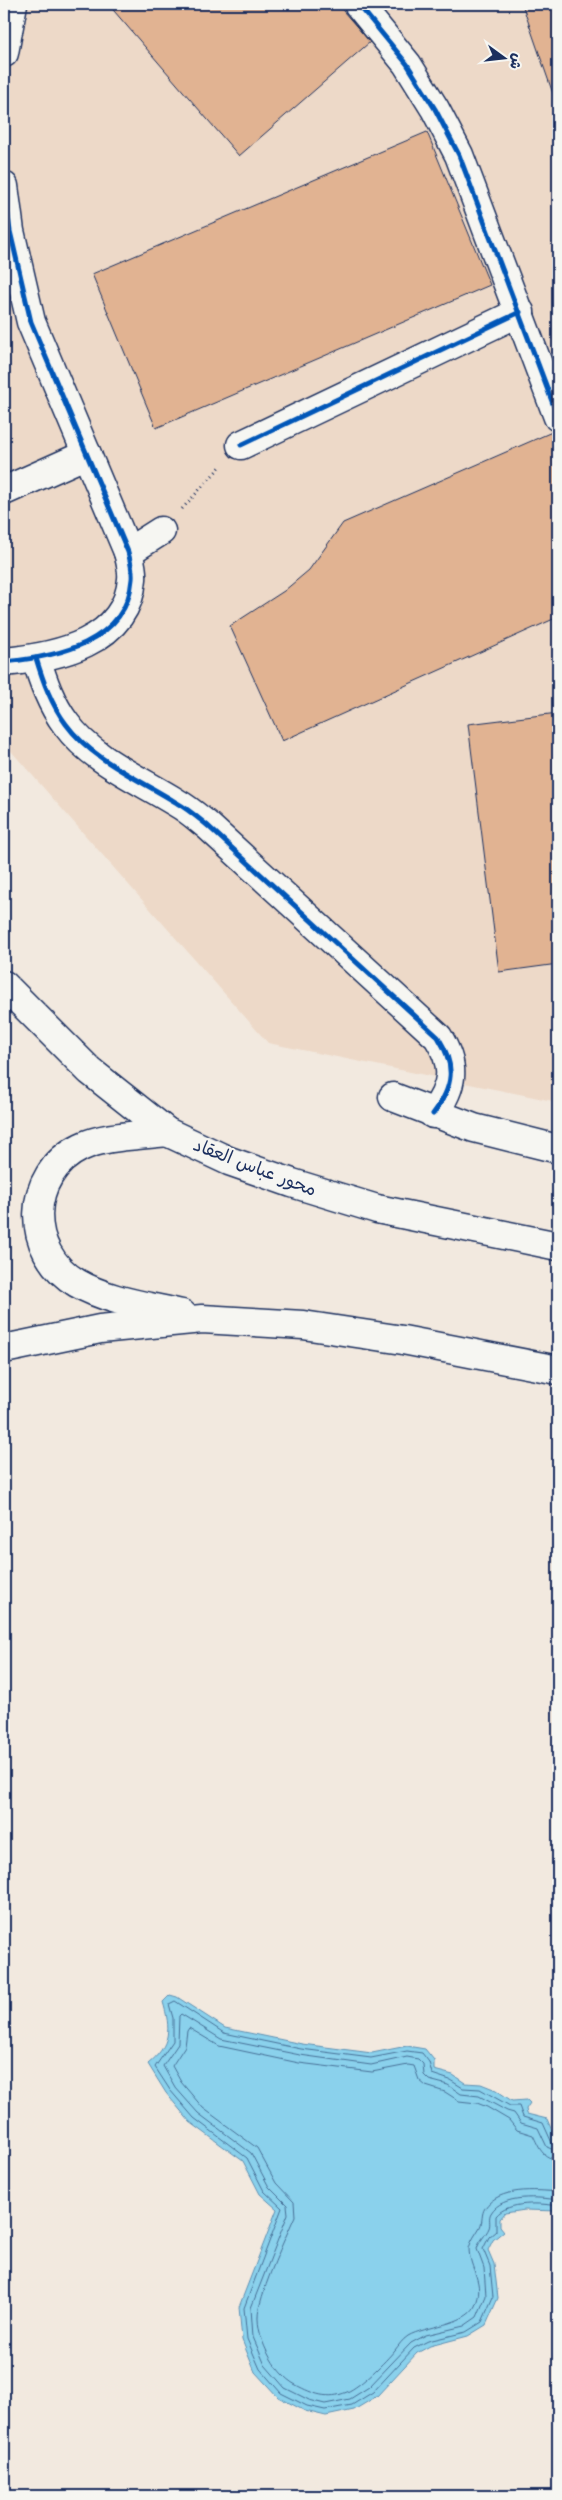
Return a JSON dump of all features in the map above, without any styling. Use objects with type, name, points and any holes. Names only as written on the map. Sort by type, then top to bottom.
[{"type":"street","points":[[4,53],[13,4]]},
{"type":"street","points":[[358,4],[407,64],[435,109],[459,156],[520,312],[558,417]]},
{"type":"street","points":[[4,186],[10,231],[31,322],[128,552],[132,578],[126,606],[112,626],[91,641],[63,652],[4,662]]},
{"type":"street","points":[[241,445],[520,312]]},
{"type":"street","points":[[4,491],[87,454]]},
{"type":"street","points":[[128,552],[161,531]]},
{"type":"street","points":[[36,658],[43,684],[55,708],[79,740],[94,753],[179,804],[208,826],[438,1037],[447,1050],[451,1066],[450,1084],[444,1100],[433,1114]]},
{"type":"street","name":"محور عباس العقاد","points":[[4,985],[90,1071],[167,1132],[229,1162],[377,1209],[558,1246]]},
{"type":"street","points":[[394,1097],[433,1114],[474,1128],[558,1149]]},
{"type":"street","points":[[167,1132],[99,1141],[82,1146],[67,1156],[49,1176],[39,1200],[37,1220],[40,1239],[48,1256],[61,1272],[77,1283],[100,1294],[202,1318],[312,1327],[403,1340],[558,1370]]},
{"type":"street","points":[[4,1349],[100,1330],[202,1318]]},
{"type":"path","points":[[161,531],[241,445]]},
{"type":"shaded area","points":[[4,4],[558,4],[558,1102],[268,1043],[4,743]]},
{"type":"water","points":[[170,1995],[177,1997],[225,2028],[302,2044],[372,2053],[407,2046],[425,2049],[434,2060],[434,2070],[453,2075],[465,2083],[481,2084],[496,2090],[512,2101],[527,2100],[530,2103],[526,2109],[527,2114],[547,2119],[558,2145],[558,2211],[525,2210],[505,2213],[500,2219],[500,2226],[504,2231],[493,2240],[488,2250],[494,2264],[498,2298],[486,2325],[468,2336],[430,2346],[417,2353],[377,2396],[354,2410],[326,2416],[305,2411],[278,2397],[255,2372],[242,2340],[239,2307],[277,2209],[260,2194],[243,2161],[190,2122],[166,2093],[148,2064],[156,2057],[165,2043],[168,2028],[163,2002]]},
{"type":"building","points":[[108,4],[337,4],[370,42],[239,156]]},
{"type":"building","points":[[522,4],[558,4],[558,108]]},
{"type":"building","points":[[427,132],[490,285],[156,428],[92,274]]},
{"type":"building","points":[[552,432],[558,449],[558,617],[282,741],[230,626],[284,591],[309,570],[343,523]]},
{"type":"building","points":[[558,713],[558,964],[499,972],[468,724]]},
{"type":"cycle path","points":[[358,4],[407,64],[435,109],[459,155],[558,417]]},
{"type":"cycle path","points":[[4,186],[10,231],[31,322],[128,552],[132,576],[127,601],[117,618],[103,632],[86,643],[66,650],[45,656],[4,662]]},
{"type":"cycle path","points":[[241,445],[520,312]]},
{"type":"cycle path","points":[[36,658],[52,700],[66,724],[77,737],[117,768],[181,805],[208,826],[438,1037],[448,1057],[450,1076],[445,1094],[433,1114]]}]
